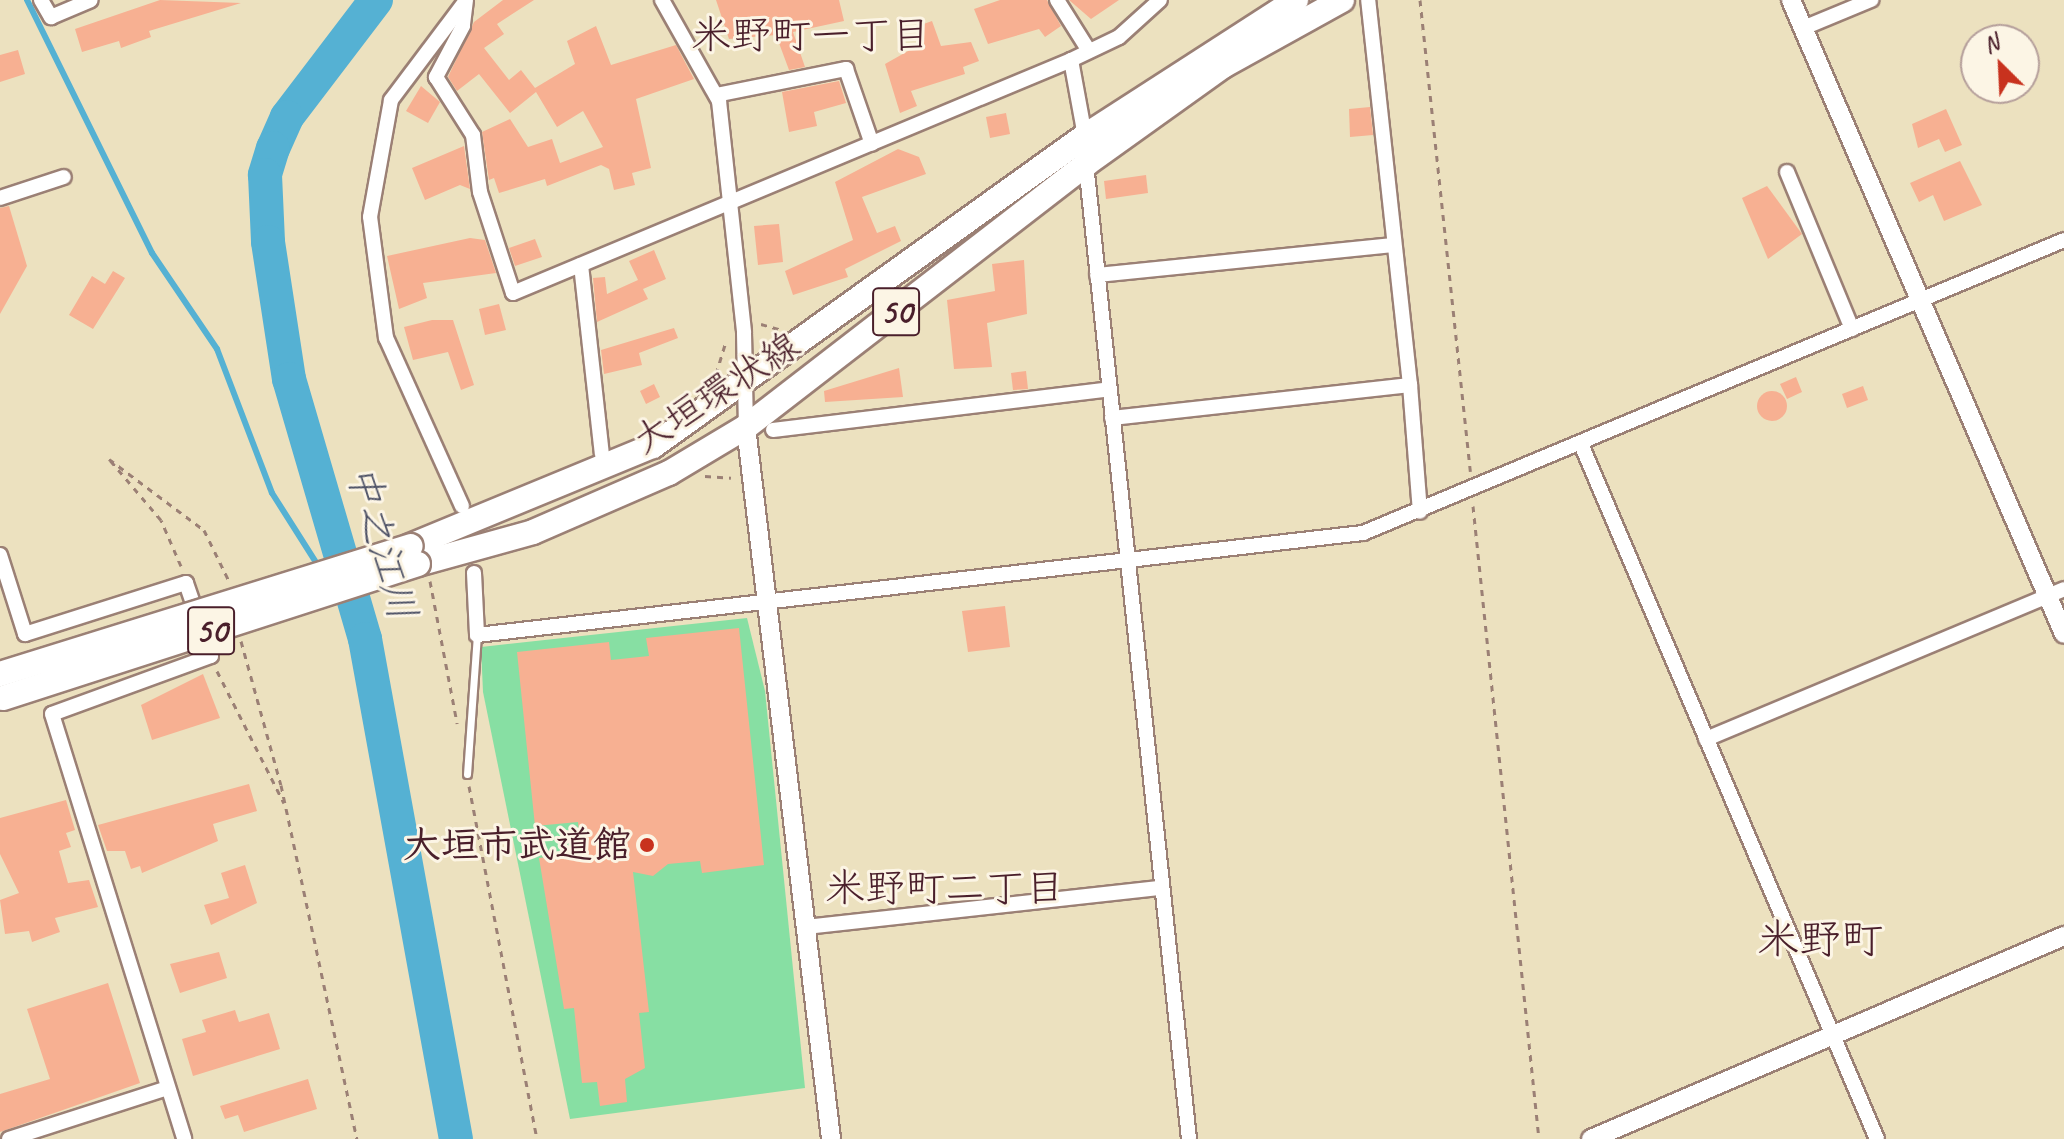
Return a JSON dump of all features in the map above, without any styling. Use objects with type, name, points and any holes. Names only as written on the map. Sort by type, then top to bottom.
[{"type":"main road","name":"大垣環状線","points":[[419,563],[653,446],[743,388],[1085,136],[1296,0]]},
{"type":"main road","name":"大垣環状線","points":[[1,691],[419,563],[533,532],[669,473],[746,427],[1086,164],[1223,66],[1342,0]]},
{"type":"street","points":[[41,0],[51,17],[96,1]]},
{"type":"street","points":[[662,0],[716,95],[731,204],[746,427],[831,1139]]},
{"type":"street","points":[[1057,0],[1089,51]]},
{"type":"street","points":[[465,1],[463,26],[436,77],[473,135],[480,192],[513,293],[1071,60],[1119,37],[1160,0]]},
{"type":"street","points":[[1368,0],[1423,511]]},
{"type":"street","points":[[1791,0],[1921,300],[2056,591],[2064,634]]},
{"type":"street","points":[[1803,28],[1871,0]]},
{"type":"street","points":[[462,506],[386,338],[370,217],[391,100],[465,1]]},
{"type":"street","points":[[1071,60],[1085,136]]},
{"type":"street","points":[[716,95],[846,69],[872,144]]},
{"type":"street","points":[[1086,164],[1125,557],[1189,1139]]},
{"type":"street","points":[[1787,172],[1852,329]]},
{"type":"street","points":[[0,198],[64,177]]},
{"type":"street","points":[[474,573],[477,635],[768,598],[1363,533],[1423,511],[2064,240]]},
{"type":"street","points":[[1097,275],[1393,245]]},
{"type":"street","points":[[581,265],[602,454]]},
{"type":"street","points":[[1112,418],[1410,385]]},
{"type":"street","points":[[773,430],[1110,389]]},
{"type":"street","points":[[1581,444],[1877,1139]]},
{"type":"street","points":[[0,555],[25,634],[186,583],[212,660],[52,714],[184,1139]]},
{"type":"street","points":[[1706,739],[2056,591]]},
{"type":"street","points":[[806,927],[1161,888]]},
{"type":"street","points":[[1591,1139],[2064,936]]},
{"type":"street","points":[[9,1139],[168,1088]]},
{"type":"lane","points":[[467,774],[477,635]]},
{"type":"path","points":[[1420,0],[1466,493],[1539,1139]]},
{"type":"path","points":[[758,327],[783,331],[786,338]]},
{"type":"path","points":[[186,583],[161,520],[109,459],[204,530],[230,585]]},
{"type":"path","points":[[419,563],[459,733]]},
{"type":"path","points":[[241,637],[285,804],[357,1139]]},
{"type":"path","points":[[212,660],[285,804]]},
{"type":"path","points":[[467,774],[537,1139]]},
{"type":"green space","name":"大垣市武道館","points":[[747,618],[765,691],[805,1088],[570,1119],[483,692],[481,647]]},
{"type":"building","points":[[160,0],[241,3],[149,31],[151,37],[121,48],[119,41],[82,52],[75,29]]},
{"type":"building","points":[[503,0],[534,0],[497,24],[504,34],[484,48],[509,80],[521,70],[535,88],[575,64],[567,41],[596,26],[611,65],[676,45],[694,79],[636,99],[651,168],[632,173],[635,185],[614,190],[609,169],[601,165],[547,186],[545,179],[499,193],[494,178],[489,180],[482,132],[510,119],[528,147],[552,139],[560,163],[603,147],[583,111],[557,127],[536,92],[510,113],[479,74],[457,91],[448,77],[474,22]]},
{"type":"building","points":[[716,0],[839,0],[844,21],[793,32],[805,67],[789,70],[776,35],[729,39]]},
{"type":"building","points":[[1000,0],[1047,0],[1061,26],[1045,37],[1039,29],[988,44],[974,9]]},
{"type":"building","points":[[1069,0],[1119,0],[1091,19]]},
{"type":"building","points":[[932,21],[941,46],[971,42],[979,61],[963,67],[965,74],[911,91],[917,106],[900,113],[885,64],[924,42],[918,26]]},
{"type":"building","points":[[18,50],[25,74],[0,82],[0,55]]},
{"type":"building","points":[[839,81],[846,103],[814,112],[817,126],[789,132],[782,92]]},
{"type":"building","points":[[421,86],[440,102],[428,123],[406,111]]},
{"type":"building","points":[[1370,107],[1373,135],[1350,137],[1349,109]]},
{"type":"building","points":[[1946,109],[1962,145],[1945,152],[1939,139],[1918,148],[1912,124]]},
{"type":"building","points":[[1006,113],[1010,134],[990,138],[986,117]]},
{"type":"building","points":[[464,146],[470,189],[460,185],[425,200],[412,168]]},
{"type":"building","points":[[898,149],[919,157],[926,174],[862,197],[877,233],[895,226],[901,241],[845,269],[848,277],[793,295],[785,271],[853,240],[835,182]]},
{"type":"building","points":[[1960,161],[1982,205],[1944,221],[1933,195],[1919,202],[1910,183]]},
{"type":"building","points":[[1146,175],[1148,193],[1106,199],[1104,181]]},
{"type":"building","points":[[1767,186],[1802,234],[1768,259],[1742,198]]},
{"type":"building","points":[[9,206],[27,266],[0,314],[0,208]]},
{"type":"building","points":[[779,224],[783,262],[758,265],[754,226]]},
{"type":"building","points":[[470,238],[485,240],[496,273],[423,283],[427,298],[399,309],[387,256]]},
{"type":"building","points":[[535,239],[542,257],[515,266],[509,248]]},
{"type":"building","points":[[654,250],[666,279],[643,289],[648,299],[597,322],[593,278],[605,277],[607,294],[638,280],[629,261]]},
{"type":"building","points":[[1024,260],[1027,314],[987,323],[992,367],[954,369],[947,300],[995,291],[992,264]]},
{"type":"building","points":[[113,271],[125,278],[93,329],[69,315],[92,276],[105,284]]},
{"type":"building","points":[[499,304],[506,330],[485,335],[479,309]]},
{"type":"building","points":[[432,320],[453,320],[474,385],[461,390],[448,352],[413,360],[404,327]]},
{"type":"building","points":[[674,328],[678,338],[639,353],[642,365],[604,374],[601,350]]},
{"type":"building","points":[[899,368],[903,397],[825,402],[824,391]]},
{"type":"building","points":[[1026,371],[1028,389],[1013,390],[1011,373]]},
{"type":"building","points":[[1796,377],[1802,392],[1787,399],[1780,384]]},
{"type":"building","points":[[654,384],[660,397],[646,404],[640,391]]},
{"type":"building","points":[[1863,386],[1868,400],[1847,408],[1842,394]]},
{"type":"building","points":[[1772,391],[1778,392],[1786,400],[1786,412],[1778,420],[1772,421],[1766,420],[1758,412],[1757,406],[1758,400],[1766,392]]},
{"type":"building","points":[[1005,606],[1010,647],[968,652],[962,611]]},
{"type":"building","points":[[739,628],[764,865],[702,873],[700,861],[668,864],[653,876],[633,872],[649,1012],[639,1013],[645,1068],[625,1079],[627,1102],[600,1106],[597,1082],[582,1083],[574,1008],[564,1009],[539,858],[581,853],[578,822],[535,826],[517,652],[609,642],[611,660],[649,656],[646,638]]},
{"type":"building","points":[[203,674],[220,718],[152,740],[141,705]]},
{"type":"building","points":[[249,784],[257,811],[213,824],[218,841],[142,873],[140,866],[131,869],[125,851],[107,851],[98,825]]},
{"type":"building","points":[[66,800],[75,830],[66,833],[71,847],[59,851],[68,883],[89,880],[98,907],[55,918],[60,932],[32,942],[29,931],[5,934],[0,900],[19,893],[0,854],[0,818]]},
{"type":"building","points":[[245,865],[257,903],[211,925],[204,905],[229,898],[221,873]]},
{"type":"building","points":[[219,952],[227,978],[180,993],[170,964]]},
{"type":"building","points":[[108,983],[140,1083],[0,1132],[0,1094],[50,1079],[27,1009]]},
{"type":"building","points":[[235,1010],[239,1022],[269,1013],[280,1049],[193,1076],[182,1039],[206,1032],[202,1020]]},
{"type":"building","points":[[308,1079],[317,1109],[244,1132],[238,1115],[225,1119],[220,1106]]},
{"type":"waterway","points":[[27,0],[152,253],[217,349],[272,493],[319,567]]},
{"type":"waterway","name":"中之江川","points":[[376,0],[287,117],[273,148],[265,175],[268,242],[289,379],[365,639],[456,1139]]},
{"type":"waterway","points":[[338,597],[365,639]]},
{"type":"place","name":"大垣市武道館","points":[[647,845]]},
{"type":"district","name":"米野町一丁目","points":[[811,35]]},
{"type":"district","name":"米野町二丁目","points":[[945,888]]},
{"type":"district","name":"米野町","points":[[1820,940]]}]
